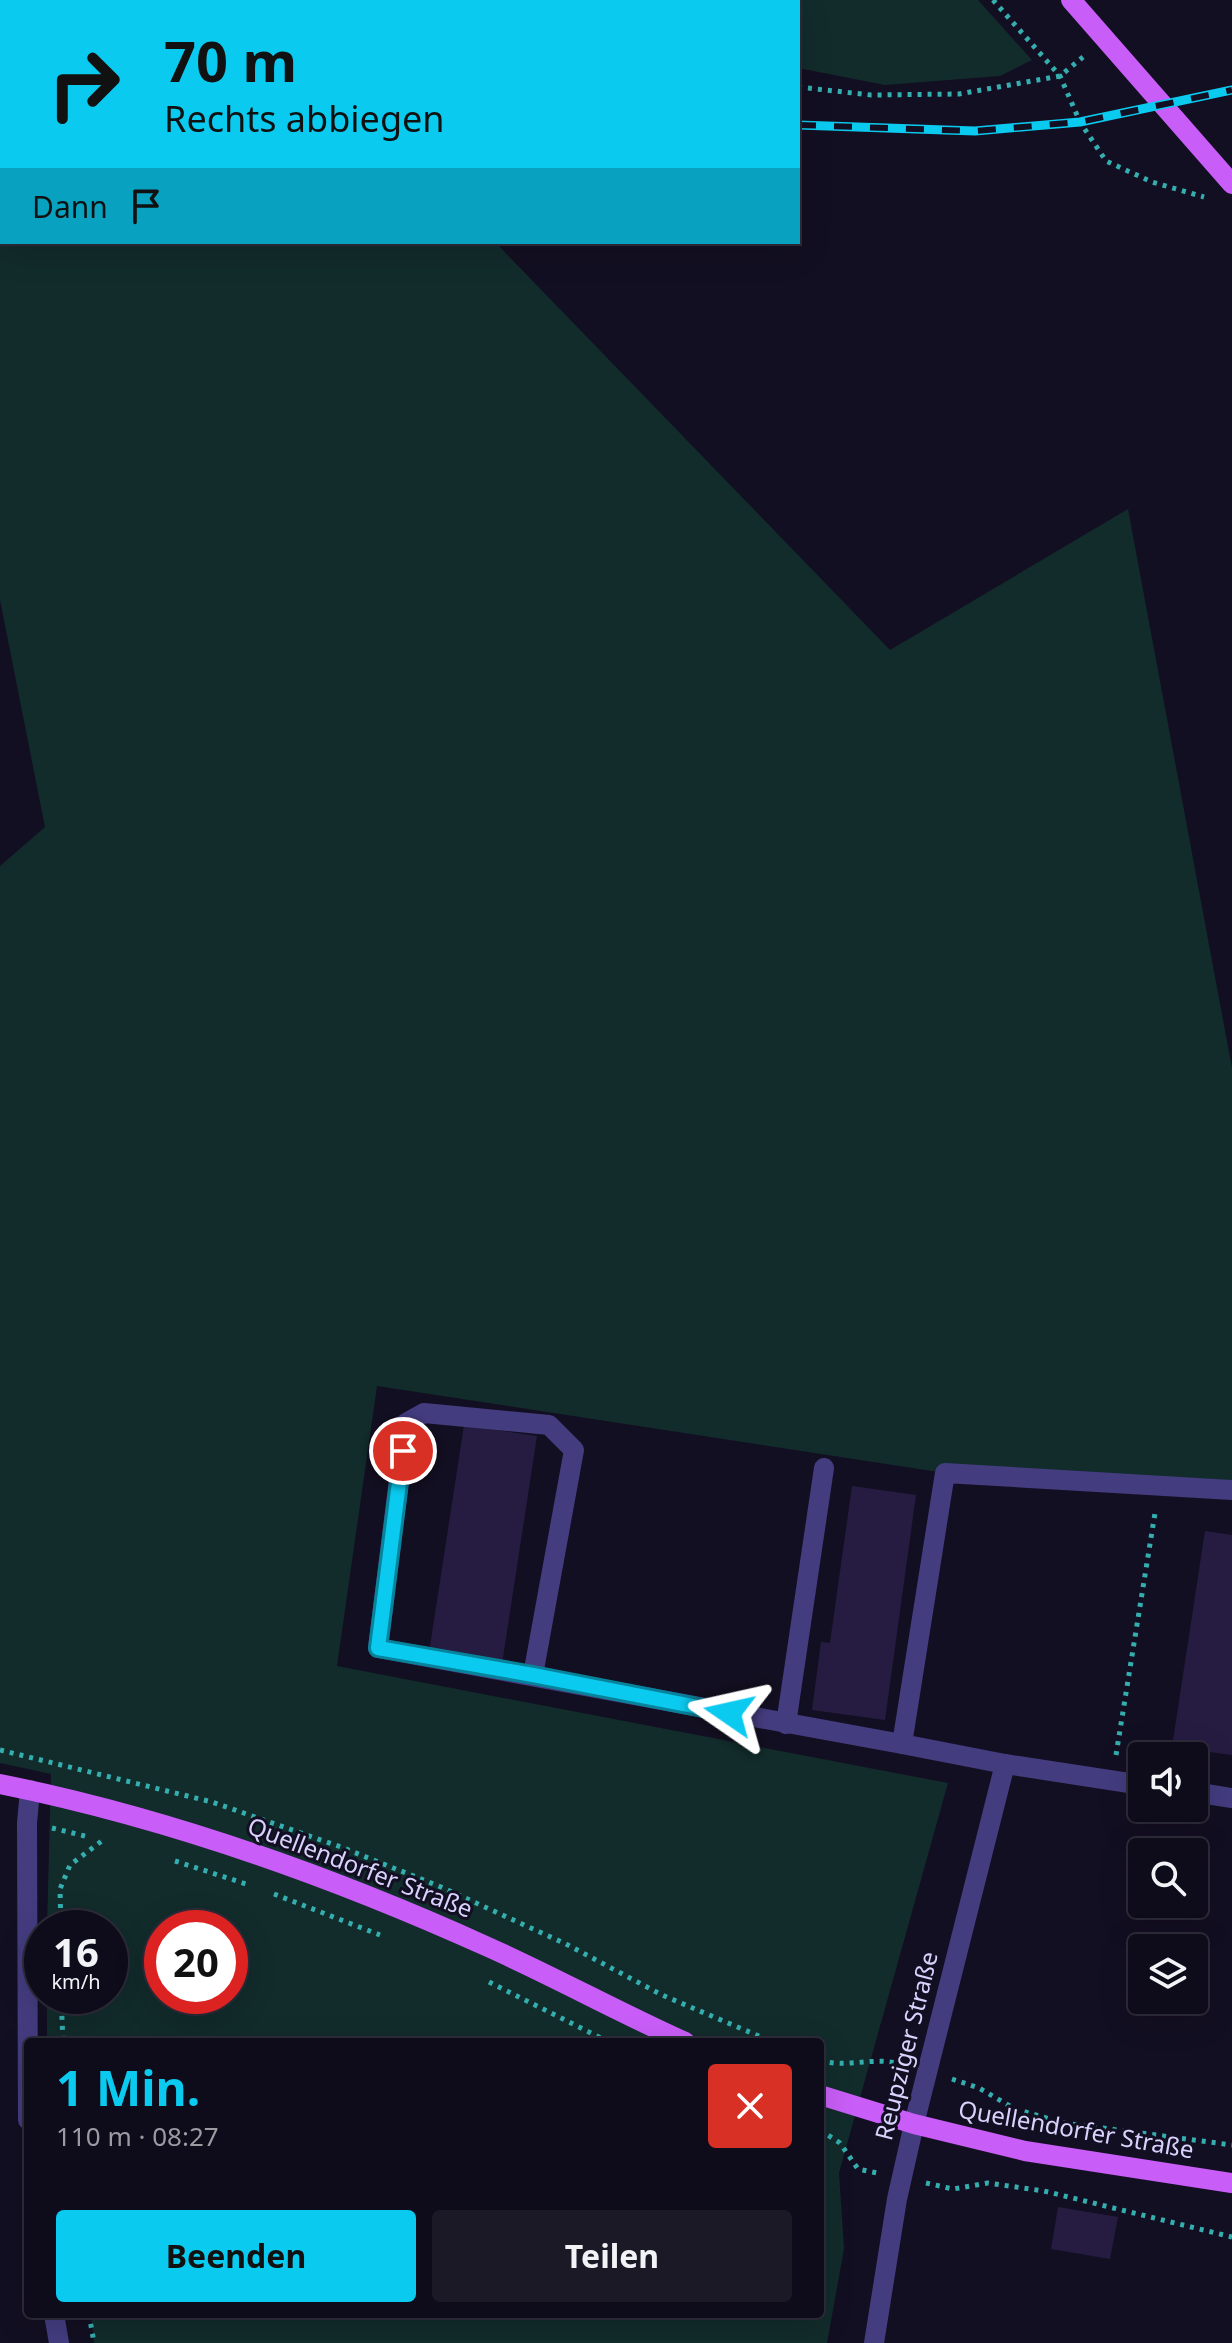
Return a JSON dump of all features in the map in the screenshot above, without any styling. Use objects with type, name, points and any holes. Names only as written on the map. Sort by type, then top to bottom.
[{"type":"main road","points":[[1071,0],[1227,183]]},
{"type":"main road","name":"Quellendorfer Straße","points":[[0,1784],[81,1801],[187,1831],[327,1879],[488,1947],[677,2038]]},
{"type":"main road","name":"Quellendorfer Straße","points":[[824,2096],[914,2124],[1025,2151],[1232,2183]]},
{"type":"street","points":[[533,1675],[574,1450],[549,1425],[424,1413],[406,1423],[378,1648],[1005,1764],[1128,1783]]},
{"type":"street","points":[[786,1724],[824,1468]]},
{"type":"street","points":[[902,1744],[945,1473],[1232,1490]]},
{"type":"street","name":"Reupziger Straße","points":[[874,2343],[914,2124],[1005,1764]]},
{"type":"street","points":[[28,2038],[27,1823],[30,1790]]},
{"type":"street","points":[[1208,1794],[1232,1798]]},
{"type":"street","points":[[55,2318],[59,2343]]},
{"type":"path","points":[[993,0],[1060,76],[1080,122],[1106,161],[1152,182],[1203,197],[1227,183]]},
{"type":"path","points":[[800,87],[871,95],[959,94],[1060,76],[1106,39]]},
{"type":"path","points":[[1112,1780],[1159,1486]]},
{"type":"path","points":[[27,1823],[112,1842]]},
{"type":"path","points":[[61,1910],[60,1889],[70,1865],[103,1840]]},
{"type":"path","points":[[163,1857],[247,1885]]},
{"type":"path","points":[[261,1889],[390,1939]]},
{"type":"path","points":[[486,1981],[601,2038]]},
{"type":"path","points":[[62,2014],[63,2038]]},
{"type":"path","points":[[824,2062],[833,2065],[886,2059],[979,2088],[1015,2109],[1064,2123],[1232,2145]]},
{"type":"path","points":[[824,2133],[840,2143],[858,2169],[953,2189],[988,2183],[1044,2191],[1232,2237]]},
{"type":"path","points":[[90,2318],[94,2343]]},
{"type":"green space","points":[[800,0],[978,0],[1032,60],[1000,76],[885,85],[800,68]]},
{"type":"green space","points":[[0,244],[497,244],[890,650],[1128,509],[1232,1068],[1232,1490],[945,1473],[377,1386],[337,1666],[948,1783],[839,2173],[844,2249],[827,2343],[94,2343],[91,2318],[824,2318],[824,2038],[47,2038],[47,2014],[128,2014],[128,1910],[47,1910],[51,1774],[0,1763],[0,866],[45,827],[0,600]]},
{"type":"building","points":[[464,1425],[537,1436],[502,1664],[429,1653]]},
{"type":"building","points":[[852,1486],[916,1495],[885,1720],[812,1710],[821,1642],[830,1643]]},
{"type":"building","points":[[1205,1531],[1232,1535],[1232,1755],[1208,1752],[1208,1742],[1173,1742]]},
{"type":"building","points":[[1058,2207],[1118,2217],[1110,2259],[1051,2249]]},
{"type":"railway","points":[[800,125],[975,131],[1080,122],[1232,90]]},
{"type":"route","points":[[403,1451],[378,1648],[729,1713]]}]
